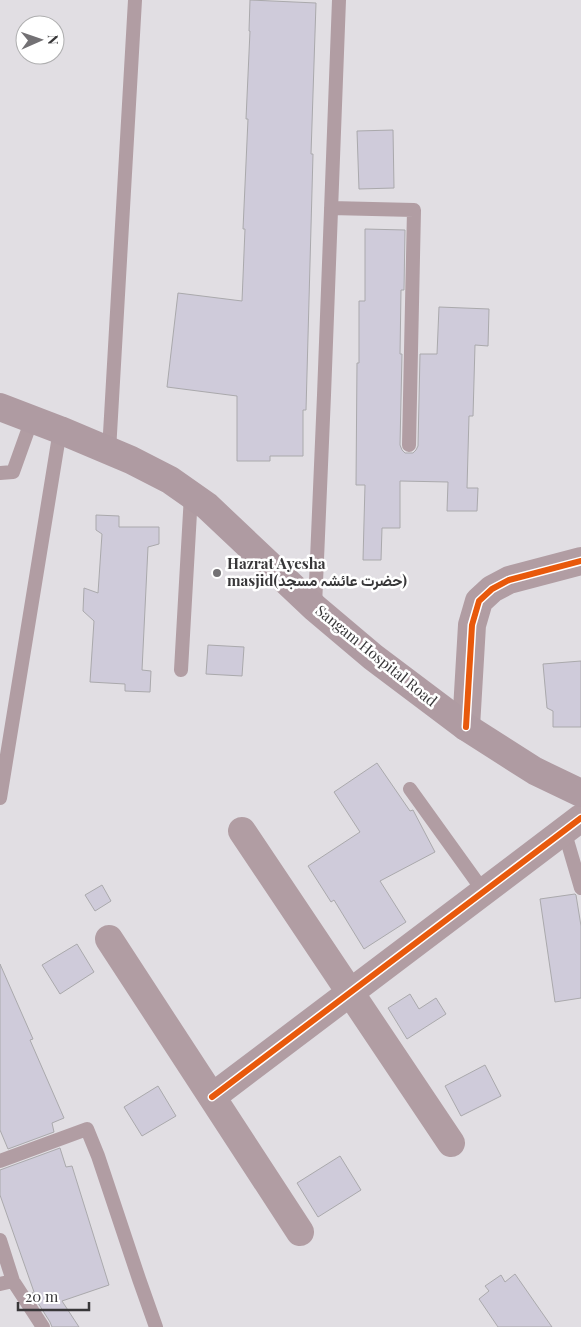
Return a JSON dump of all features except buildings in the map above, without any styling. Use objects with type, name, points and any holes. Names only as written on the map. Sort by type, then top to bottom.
[{"type":"main road","name":"Sangam Hospital Road","points":[[0,407],[130,460],[170,480],[207,506],[315,608],[373,657],[466,727],[535,771],[581,792]]},
{"type":"street","points":[[466,727],[472,625],[479,601],[492,588],[509,580],[581,561]]},
{"type":"street","points":[[212,1097],[573,824]]},
{"type":"street","points":[[242,831],[451,1142]]},
{"type":"street","points":[[109,938],[300,1232]]},
{"type":"lane","points":[[109,451],[135,0]]},
{"type":"lane","points":[[315,608],[339,0]]},
{"type":"lane","points":[[331,208],[414,210],[409,445]]},
{"type":"lane","points":[[0,473],[13,472],[32,419]]},
{"type":"lane","points":[[0,798],[60,430]]},
{"type":"lane","points":[[181,670],[191,495]]},
{"type":"lane","points":[[410,789],[484,892]]},
{"type":"lane","points":[[573,824],[581,888]]},
{"type":"lane","points":[[0,1161],[87,1129],[98,1156],[156,1327]]},
{"type":"lane","points":[[0,1240],[7,1282],[43,1327]]},
{"type":"cycle path","points":[[466,727],[472,625],[479,601],[492,589],[509,580],[581,561]]},
{"type":"cycle path","points":[[212,1097],[581,818]]},
{"type":"place","name":"Hazrat Ayesha masjid(حضرت عائشہ مسجد)","points":[[217,573]]}]
